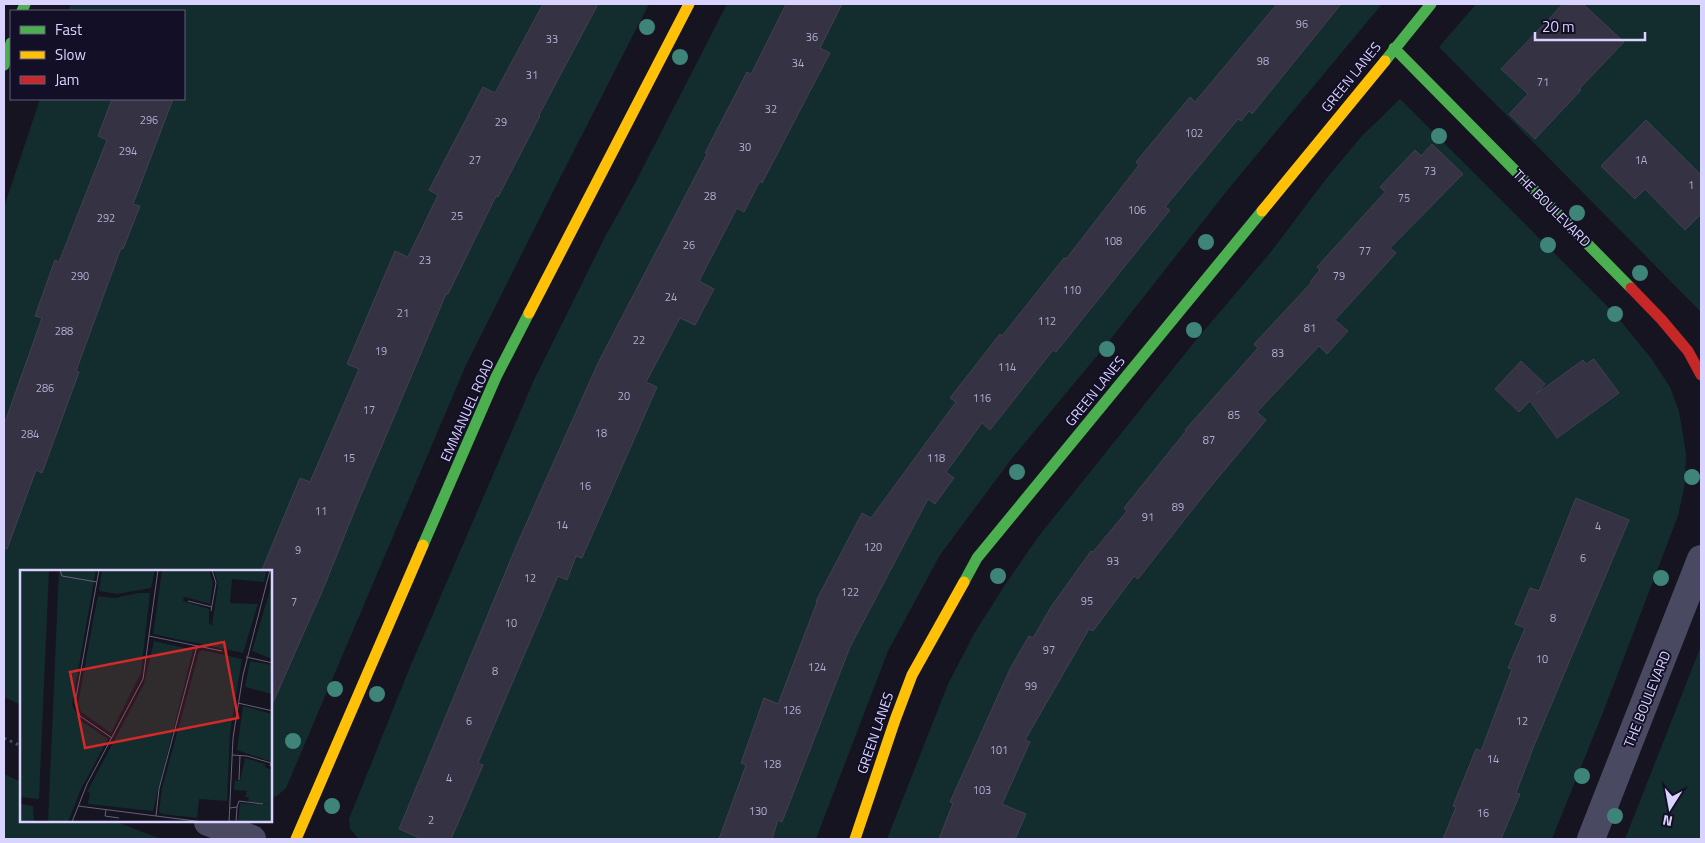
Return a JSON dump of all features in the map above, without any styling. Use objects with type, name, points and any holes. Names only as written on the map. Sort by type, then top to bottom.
[{"type":"street","name":"EMMANUEL ROAD","points":[[296,839],[496,377],[689,4]]},
{"type":"street","name":"GREEN LANES","points":[[855,839],[912,675],[977,558],[1430,4]]},
{"type":"street","points":[[4,65],[10,46]]},
{"type":"street","name":"THE BOULEVARD","points":[[1394,48],[1661,319],[1688,351],[1701,375]]},
{"type":"street","name":"THE BOULEVARD","points":[[1591,839],[1701,559]]},
{"type":"street","points":[[211,823],[252,839]]},
{"type":"path","points":[[4,738],[20,746]]},
{"type":"green space","points":[[71,4],[649,4],[466,365],[286,788],[277,796],[272,797],[272,570],[20,570],[20,705],[4,697],[4,207],[40,100],[185,100],[185,10],[68,10]]},
{"type":"green space","points":[[727,4],[1382,4],[1230,187],[1106,345],[1013,457],[940,555],[888,651],[816,839],[359,839],[350,829],[349,819],[410,667],[534,380],[606,235],[634,185]]},
{"type":"green space","points":[[1476,4],[1701,4],[1701,312],[1439,47]]},
{"type":"green space","points":[[1400,99],[1614,313],[1651,358],[1670,387],[1679,411],[1686,453],[1685,484],[1678,516],[1602,715],[1552,839],[887,839],[948,684],[975,632],[1038,537],[1196,340],[1270,253],[1326,179],[1361,137]]},
{"type":"green space","points":[[1701,646],[1701,839],[1625,839]]},
{"type":"green space","points":[[4,774],[20,782],[20,823],[120,823],[161,839],[4,839]]},
{"type":"building","points":[[543,4],[598,4],[498,197],[496,196],[448,294],[446,294],[324,587],[272,705],[272,570],[262,570],[300,478],[310,482],[359,369],[347,364],[395,251],[408,257],[438,195],[429,190],[483,87],[495,93]]},
{"type":"building","points":[[786,4],[842,4],[820,48],[830,53],[762,183],[760,181],[744,212],[737,208],[699,281],[714,289],[695,325],[680,318],[646,382],[657,387],[582,558],[576,556],[567,580],[558,576],[478,763],[483,765],[451,839],[422,839],[399,829],[518,542],[598,363],[707,154],[705,153],[747,72],[751,74]]},
{"type":"building","points":[[1277,4],[1341,4],[1252,114],[1249,111],[1241,121],[1238,119],[1165,207],[1170,210],[1056,352],[1053,350],[990,430],[982,423],[946,472],[954,478],[935,504],[928,499],[850,647],[782,822],[778,820],[772,839],[719,839],[746,765],[741,763],[764,698],[778,704],[816,601],[862,513],[871,518],[956,402],[950,398],[1000,334],[1002,336],[1064,258],[1066,259],[1139,165],[1136,162],[1190,97],[1195,102]]},
{"type":"building","points":[[1563,4],[1583,4],[1624,42],[1535,139],[1509,114],[1528,94],[1501,69]]},
{"type":"building","points":[[112,100],[173,100],[133,204],[140,206],[123,249],[121,248],[76,371],[79,372],[42,473],[36,470],[7,549],[4,549],[4,425],[42,318],[35,316],[55,260],[59,262],[107,140],[98,136]]},
{"type":"building","points":[[1646,120],[1701,175],[1701,214],[1685,230],[1645,189],[1635,199],[1601,166]]},
{"type":"building","points":[[1432,144],[1463,174],[1390,248],[1396,253],[1335,320],[1348,331],[1327,354],[1319,346],[1257,412],[1266,420],[1138,579],[1134,576],[1093,631],[1089,629],[1025,740],[1030,742],[1002,804],[1026,814],[1015,839],[939,839],[953,803],[950,802],[1010,669],[1029,636],[1033,638],[1051,607],[1091,551],[1093,552],[1127,511],[1124,508],[1185,430],[1258,348],[1254,344],[1311,283],[1320,270],[1317,267],[1385,192],[1380,187],[1415,150],[1421,156]]},
{"type":"building","points":[[1594,359],[1619,393],[1557,438],[1530,401],[1519,412],[1495,389],[1521,361],[1545,384],[1536,394],[1583,360],[1586,364]]},
{"type":"building","points":[[1576,498],[1629,520],[1535,743],[1516,793],[1520,794],[1501,839],[1443,839],[1456,807],[1453,806],[1476,749],[1481,751],[1512,669],[1508,668],[1525,628],[1515,624],[1530,588],[1539,591]]},
{"type":"traffic: fast","points":[[22,10],[25,4]]},
{"type":"traffic: fast","points":[[1385,61],[1431,4]]},
{"type":"traffic: fast","points":[[4,65],[10,46]]},
{"type":"traffic: fast","points":[[1394,48],[1631,288]]},
{"type":"traffic: fast","points":[[964,582],[977,558],[1262,211]]},
{"type":"traffic: fast","points":[[423,545],[496,377],[529,313]]},
{"type":"traffic: slow","points":[[529,313],[689,4]]},
{"type":"traffic: slow","points":[[1262,211],[1385,61]]},
{"type":"traffic: slow","points":[[296,839],[423,545]]},
{"type":"traffic: slow","points":[[855,839],[912,675],[964,582]]},
{"type":"traffic: jam","points":[[1631,288],[1688,351],[1701,375]]}]
